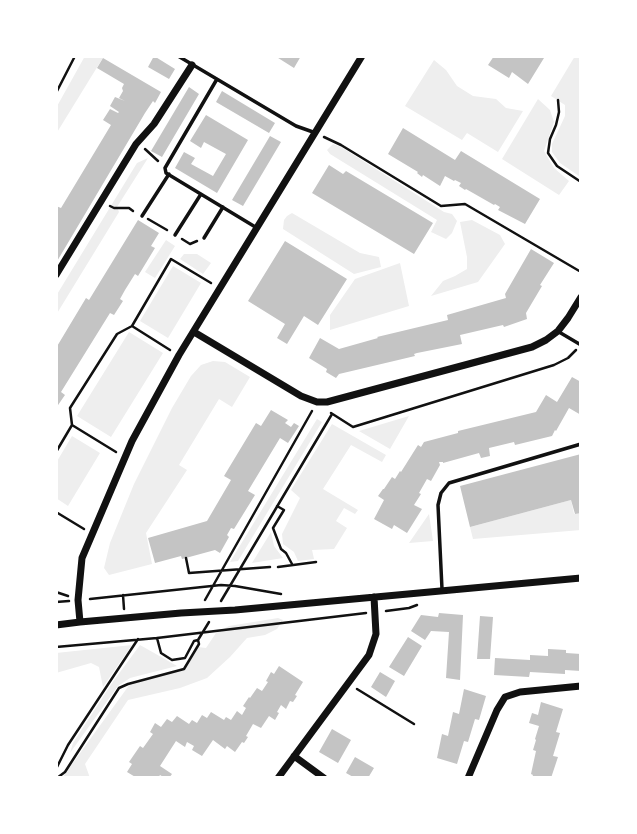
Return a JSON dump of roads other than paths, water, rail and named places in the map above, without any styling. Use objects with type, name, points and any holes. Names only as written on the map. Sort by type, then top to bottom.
[{"type":"street","points":[[80,622],[78,600],[82,558],[125,457],[179,355],[362,56]]},
{"type":"street","points":[[56,275],[136,144],[154,124],[192,65]]},
{"type":"street","points":[[194,332],[301,396],[317,402],[333,401],[531,347],[558,331],[581,298]]},
{"type":"street","points":[[56,625],[581,578]]},
{"type":"street","points":[[278,778],[369,655],[376,634],[374,597]]},
{"type":"street","points":[[468,778],[505,697],[520,692],[581,686]]},
{"type":"street","points":[[294,757],[324,778]]},
{"type":"lane","points":[[178,56],[296,126],[314,133]]},
{"type":"lane","points":[[217,79],[164,168],[169,174],[257,228]]},
{"type":"lane","points":[[142,216],[169,174]]},
{"type":"lane","points":[[175,234],[201,194]]},
{"type":"lane","points":[[204,238],[223,207]]},
{"type":"lane","points":[[558,331],[581,345]]},
{"type":"lane","points":[[443,591],[438,505],[441,493],[449,483],[581,444]]}]
